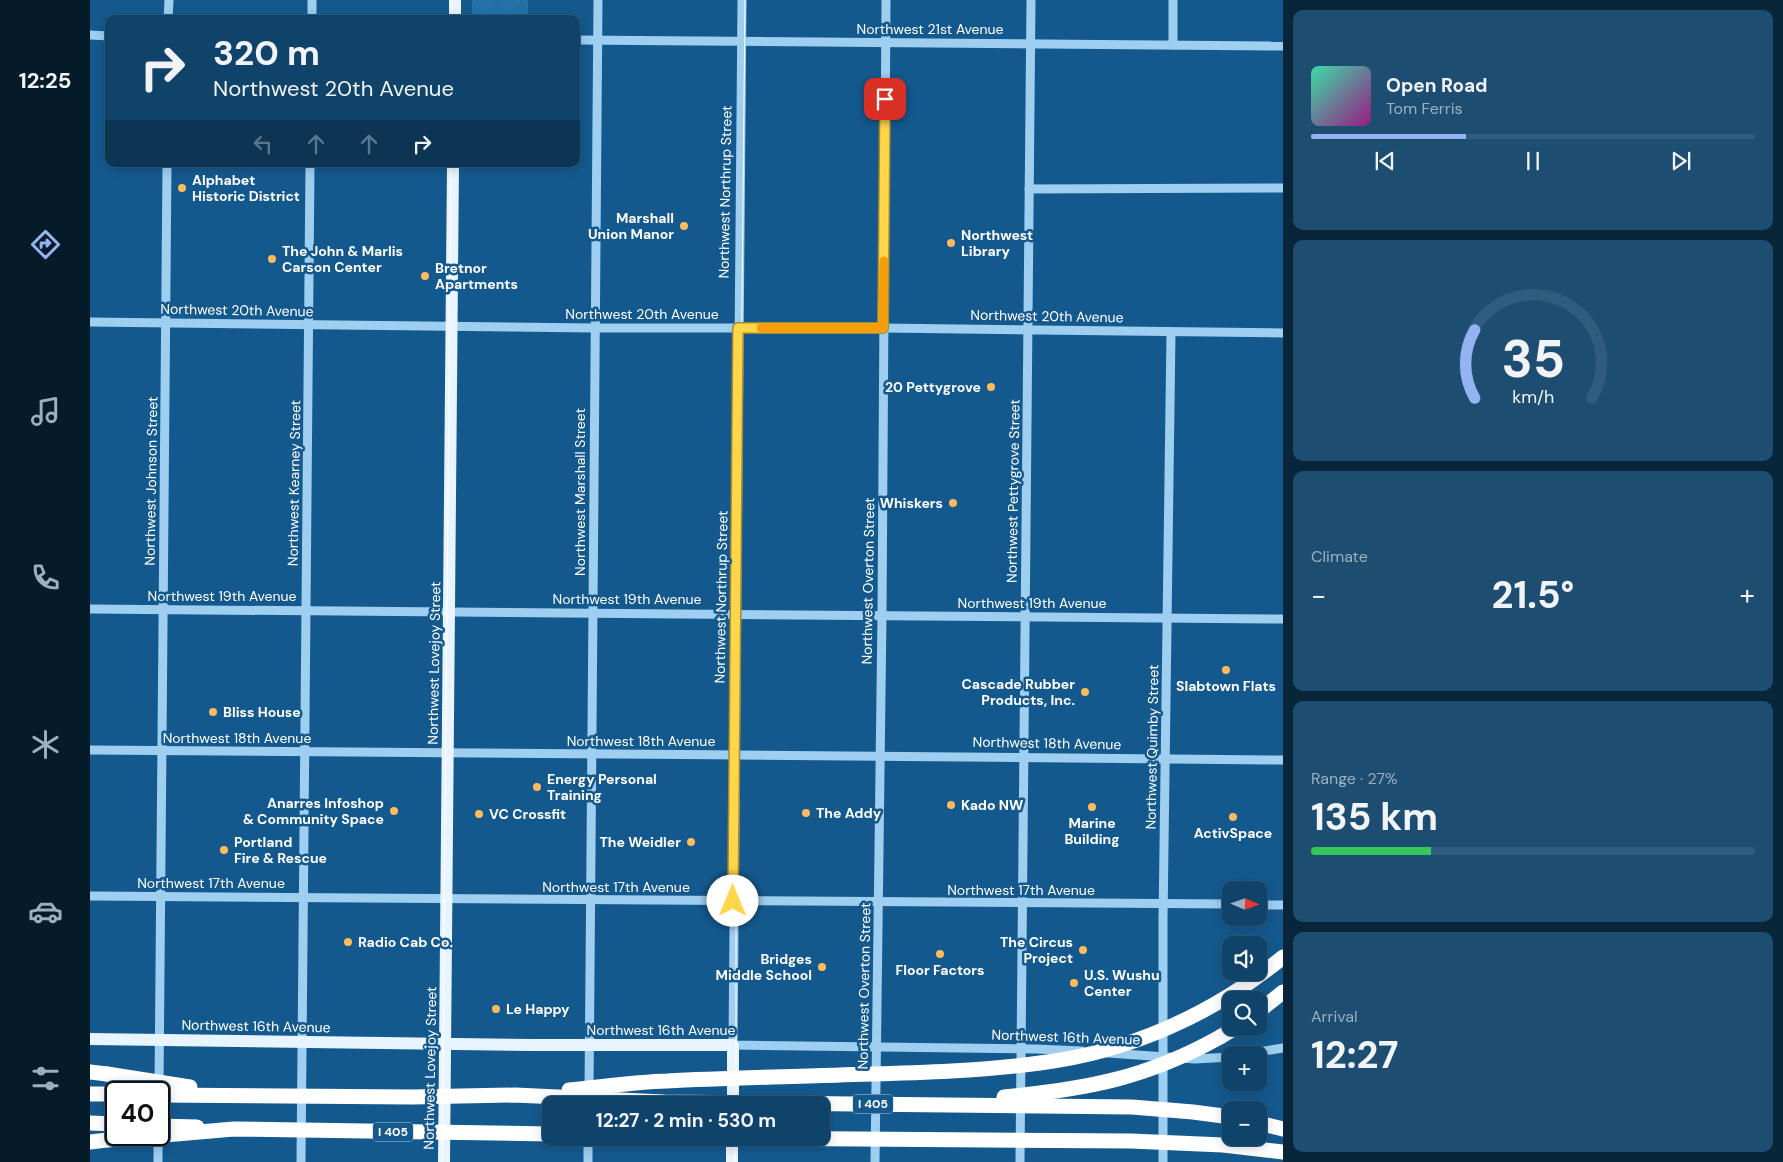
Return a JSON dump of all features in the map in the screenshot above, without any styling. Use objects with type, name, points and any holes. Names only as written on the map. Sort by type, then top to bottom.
[{"type":"highway","points":[[515,1095],[664,1081],[971,1069],[1014,1066],[1064,1059],[1120,1046],[1179,1024],[1240,989],[1283,957]]},
{"type":"highway","points":[[1267,1005],[1283,992]]},
{"type":"highway","points":[[830,1113],[1056,1092],[1091,1086],[1127,1078],[1175,1060],[1222,1036]]},
{"type":"highway","points":[[90,1072],[234,1095]]},
{"type":"highway","points":[[90,1094],[105,1094]]},
{"type":"highway","name":"I 405","points":[[170,1094],[412,1097],[515,1095],[664,1102],[1132,1107],[1222,1117]]},
{"type":"highway","points":[[90,1124],[105,1124]]},
{"type":"highway","points":[[1267,1125],[1283,1129]]},
{"type":"highway","name":"I 405","points":[[170,1126],[542,1134]]},
{"type":"highway","points":[[90,1142],[234,1128]]},
{"type":"highway","points":[[830,1139],[1131,1141],[1223,1145],[1283,1152]]},
{"type":"main road","points":[[455,0],[455,15]]},
{"type":"main road","name":"Northwest Lovejoy Street","points":[[444,1162],[453,167]]},
{"type":"main road","name":"Northwest 16th Avenue","points":[[90,1039],[733,1045]]},
{"type":"main road","name":"Northwest Northrup Street","points":[[733,1045],[733,1096]]},
{"type":"main road","points":[[732,1146],[732,1162]]},
{"type":"street","points":[[168,15],[169,0]]},
{"type":"street","points":[[312,0],[312,15]]},
{"type":"street","name":"Northwest Marshall Street","points":[[589,1096],[598,0]]},
{"type":"street","name":"Northwest Northrup Street","points":[[733,1045],[742,0]]},
{"type":"street","name":"Northwest Overton Street","points":[[875,1162],[882,615],[886,0]]},
{"type":"street","name":"Northwest Pettygrove Street","points":[[1020,1162],[1030,0]]},
{"type":"street","points":[[1173,0],[1173,45]]},
{"type":"street","points":[[90,35],[105,36]]},
{"type":"street","name":"Northwest 21st Avenue","points":[[580,40],[1283,46]]},
{"type":"street","name":"Northwest Johnson Street","points":[[159,1081],[167,167]]},
{"type":"street","name":"Northwest Kearney Street","points":[[301,1162],[310,167]]},
{"type":"street","points":[[1029,189],[1283,188]]},
{"type":"street","name":"Northwest 20th Avenue","points":[[90,322],[1283,333]]},
{"type":"street","name":"Northwest Quimby Street","points":[[1163,1162],[1162,1056],[1171,332]]},
{"type":"street","name":"Northwest 19th Avenue","points":[[90,609],[1283,619]]},
{"type":"street","name":"Northwest 18th Avenue","points":[[90,750],[448,754],[1024,756],[1283,760]]},
{"type":"street","name":"Northwest 17th Avenue","points":[[90,896],[590,901],[1222,904]]},
{"type":"street","points":[[1268,904],[1283,905]]},
{"type":"street","name":"Northwest 16th Avenue","points":[[733,1045],[1022,1049],[1195,1059],[1222,1058]]},
{"type":"street","points":[[1267,1051],[1283,1048]]},
{"type":"street","points":[[158,1146],[158,1162]]},
{"type":"street","points":[[588,1146],[588,1162]]},
{"type":"green space","points":[[472,0],[528,0],[528,15],[472,15]]},
{"type":"tram line","points":[[452,0],[452,15]]},
{"type":"tram line","points":[[736,1096],[736,901],[745,0]]},
{"type":"tram line","points":[[442,1162],[451,167]]},
{"type":"tram line","points":[[735,1162],[736,1146]]},
{"type":"slow traffic","points":[[761,328],[883,328],[884,261]]},
{"type":"place","name":"Alphabet Historic District","points":[[182,188]]},
{"type":"place","name":"Marshall Union Manor","points":[[684,226]]},
{"type":"place","name":"Northwest Library","points":[[951,243]]},
{"type":"place","name":"The John & Marlis Carson Center","points":[[272,259]]},
{"type":"place","name":"Bretnor Apartments","points":[[425,276]]},
{"type":"place","name":"20 Pettygrove","points":[[991,387]]},
{"type":"place","name":"Whiskers","points":[[953,503]]},
{"type":"place","name":"Slabtown Flats","points":[[1226,670]]},
{"type":"place","name":"Cascade Rubber Products, Inc.","points":[[1085,692]]},
{"type":"place","name":"Bliss House","points":[[213,712]]},
{"type":"place","name":"Energy Personal Training","points":[[537,787]]},
{"type":"place","name":"Kado NW","points":[[951,805]]},
{"type":"place","name":"Marine Building","points":[[1092,807]]},
{"type":"place","name":"Anarres Infoshop & Community Space","points":[[394,811]]},
{"type":"place","name":"The Addy","points":[[806,813]]},
{"type":"place","name":"VC Crossfit","points":[[479,814]]},
{"type":"place","name":"ActivSpace","points":[[1233,817]]},
{"type":"place","name":"The Weidler","points":[[691,842]]},
{"type":"place","name":"Portland Fire & Rescue","points":[[224,850]]},
{"type":"place","name":"Radio Cab Co.","points":[[348,942]]},
{"type":"place","name":"The Circus Project","points":[[1083,950]]},
{"type":"place","name":"Floor Factors","points":[[940,954]]},
{"type":"place","name":"Bridges Middle School","points":[[822,967]]},
{"type":"place","name":"U.S. Wushu Center","points":[[1074,983]]},
{"type":"place","name":"Le Happy","points":[[496,1009]]},
{"type":"route","points":[[733,901],[738,328],[883,328],[885,99]]}]
